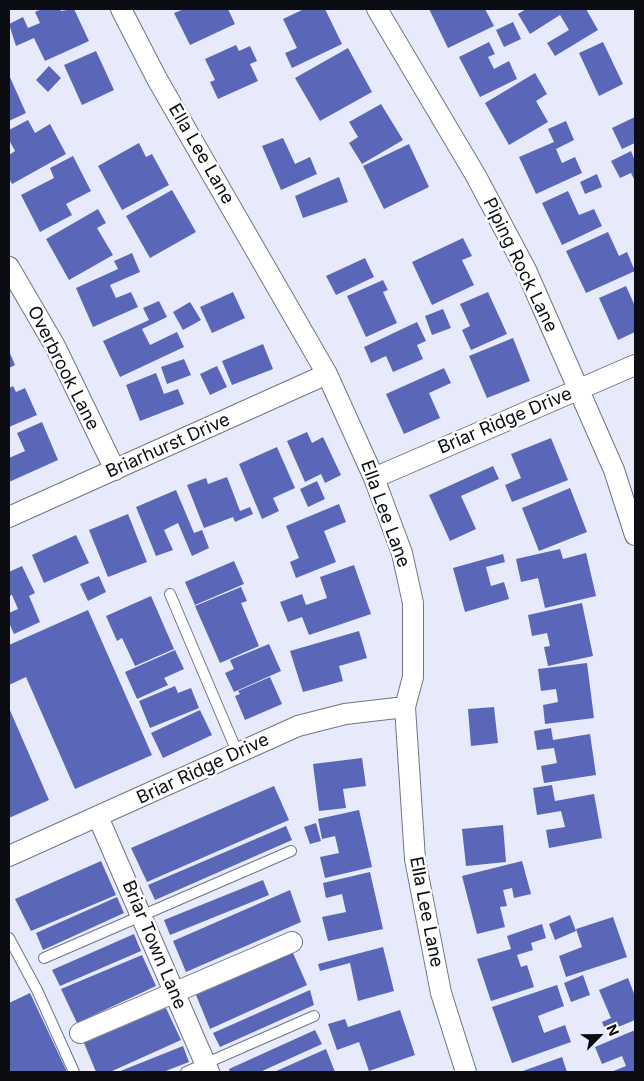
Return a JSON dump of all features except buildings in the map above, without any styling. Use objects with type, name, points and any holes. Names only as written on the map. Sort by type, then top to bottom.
[{"type":"street","name":"Ella Lee Lane","points":[[121,9],[157,79],[327,374],[374,478],[402,553],[413,603],[413,677],[405,707],[415,859],[441,993],[466,1072]]},
{"type":"street","name":"Piping Rock Lane","points":[[377,9],[476,176],[526,270],[580,389],[614,470],[635,535]]},
{"type":"street","name":"Overbrook Lane","points":[[9,267],[54,346],[115,470]]},
{"type":"street","name":"Briar Ridge Drive","points":[[374,478],[635,365]]},
{"type":"street","name":"Briarhurst Drive","points":[[9,517],[327,374]]},
{"type":"street","name":"Briar Ridge Drive","points":[[9,856],[298,726],[345,714],[405,707]]},
{"type":"street","name":"Briar Town Lane","points":[[98,817],[207,1068]]},
{"type":"street","points":[[80,1032],[292,942]]},
{"type":"lane","points":[[170,594],[238,754]]},
{"type":"lane","points":[[44,958],[291,851]]},
{"type":"lane","points":[[9,938],[37,990],[74,1072]]},
{"type":"lane","points":[[186,1072],[207,1068],[314,1016]]}]
